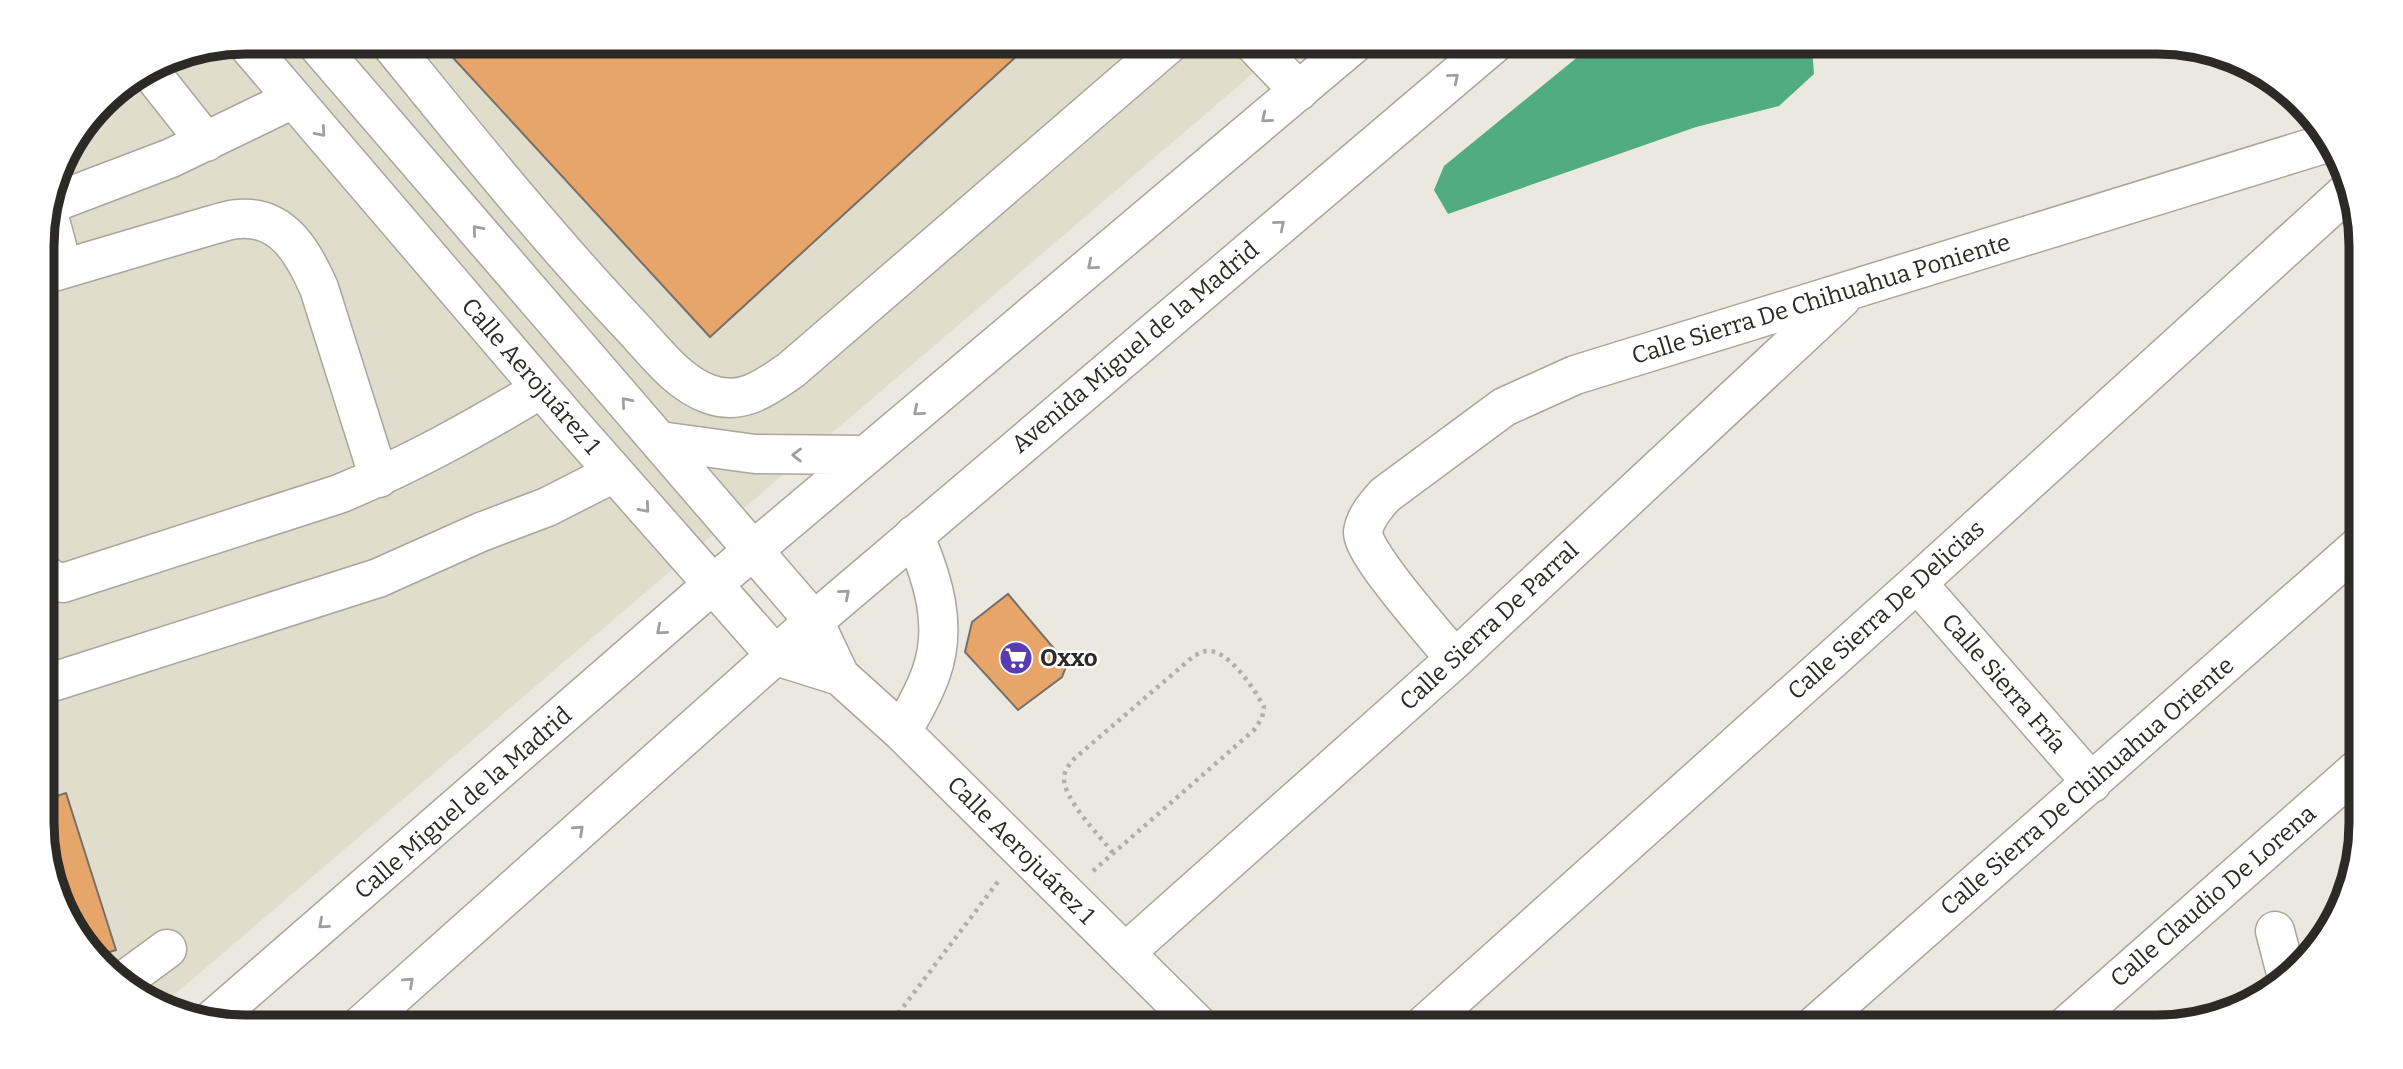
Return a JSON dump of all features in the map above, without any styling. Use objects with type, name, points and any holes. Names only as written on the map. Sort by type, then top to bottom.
[{"type":"street","name":"Calle Aerojuárez 1","points":[[255,54],[541,389],[776,656],[841,676]]},
{"type":"street","name":"Calle Aerojuárez 1","points":[[325,54],[814,621],[841,676],[902,732],[1187,1015]]},
{"type":"street","points":[[399,54],[492,168],[667,364],[708,394],[744,398],[764,389],[791,370],[1157,54]]},
{"type":"street","points":[[1264,54],[1299,91]]},
{"type":"street","points":[[712,584],[1342,54]]},
{"type":"street","name":"Avenida Miguel de la Madrid","points":[[776,656],[914,535],[1482,54]]},
{"type":"street","points":[[155,77],[205,142]]},
{"type":"street","points":[[60,200],[171,158],[293,99]]},
{"type":"street","name":"Calle Sierra De Chihuahua Poniente","points":[[1455,659],[1379,565],[1362,535],[1371,513],[1385,495],[1484,421],[1524,397],[1575,375],[2320,146]]},
{"type":"street","name":"Calle Sierra De Delicias","points":[[1436,1014],[1917,583],[2342,197]]},
{"type":"street","points":[[55,271],[239,219],[261,220],[278,229],[292,240],[306,259],[319,288],[379,478]]},
{"type":"street","name":"Calle Sierra De Parral","points":[[1125,953],[1455,659],[1848,293]]},
{"type":"street","points":[[54,580],[63,583],[92,575],[339,494],[379,478],[435,449],[541,389]]},
{"type":"street","points":[[660,441],[755,454],[865,456]]},
{"type":"street","points":[[54,681],[378,578],[481,532],[547,507],[614,473]]},
{"type":"street","points":[[902,732],[931,676],[939,639],[938,611],[933,587],[914,535]]},
{"type":"street","name":"Calle Sierra De Chihuahua Oriente","points":[[1829,1014],[2349,555]]},
{"type":"street","name":"Calle Sierra Fría","points":[[1917,583],[2092,783]]},
{"type":"street","name":"Calle Miguel de la Madrid","points":[[221,1012],[712,584]]},
{"type":"street","points":[[373,1015],[776,656]]},
{"type":"street","name":"Calle Claudio De Lorena","points":[[2080,1014],[2349,777]]},
{"type":"street","points":[[2275,931],[2284,965]]},
{"type":"street","points":[[130,976],[167,949]]},
{"type":"path","points":[[1066,895],[1254,730],[1262,718],[1264,707],[1255,690],[1232,663],[1219,653],[1207,651],[1195,655],[1075,758],[1066,769],[1063,780],[1068,796],[1113,853]]},
{"type":"path","points":[[897,1015],[1021,850]]},
{"type":"shaded area","points":[[246,54],[1276,54],[170,998],[129,975],[94,940],[69,896],[56,848],[54,823],[55,234],[61,197],[74,161],[94,129],[129,94],[161,74],[185,64]]},
{"type":"shaded area","points":[[1581,54],[1812,54],[1814,74],[1779,106],[1696,127],[1448,214],[1434,190],[1444,166]]},
{"type":"building","points":[[450,54],[1019,54],[710,337]]},
{"type":"building","name":"Oxxo","points":[[1008,594],[1067,664],[1062,677],[1018,710],[965,652],[972,622]]},
{"type":"building","points":[[66,793],[116,950],[106,953],[94,940],[69,896],[56,848],[54,797]]},
{"type":"place","name":"Oxxo","points":[[1016,658]]}]
